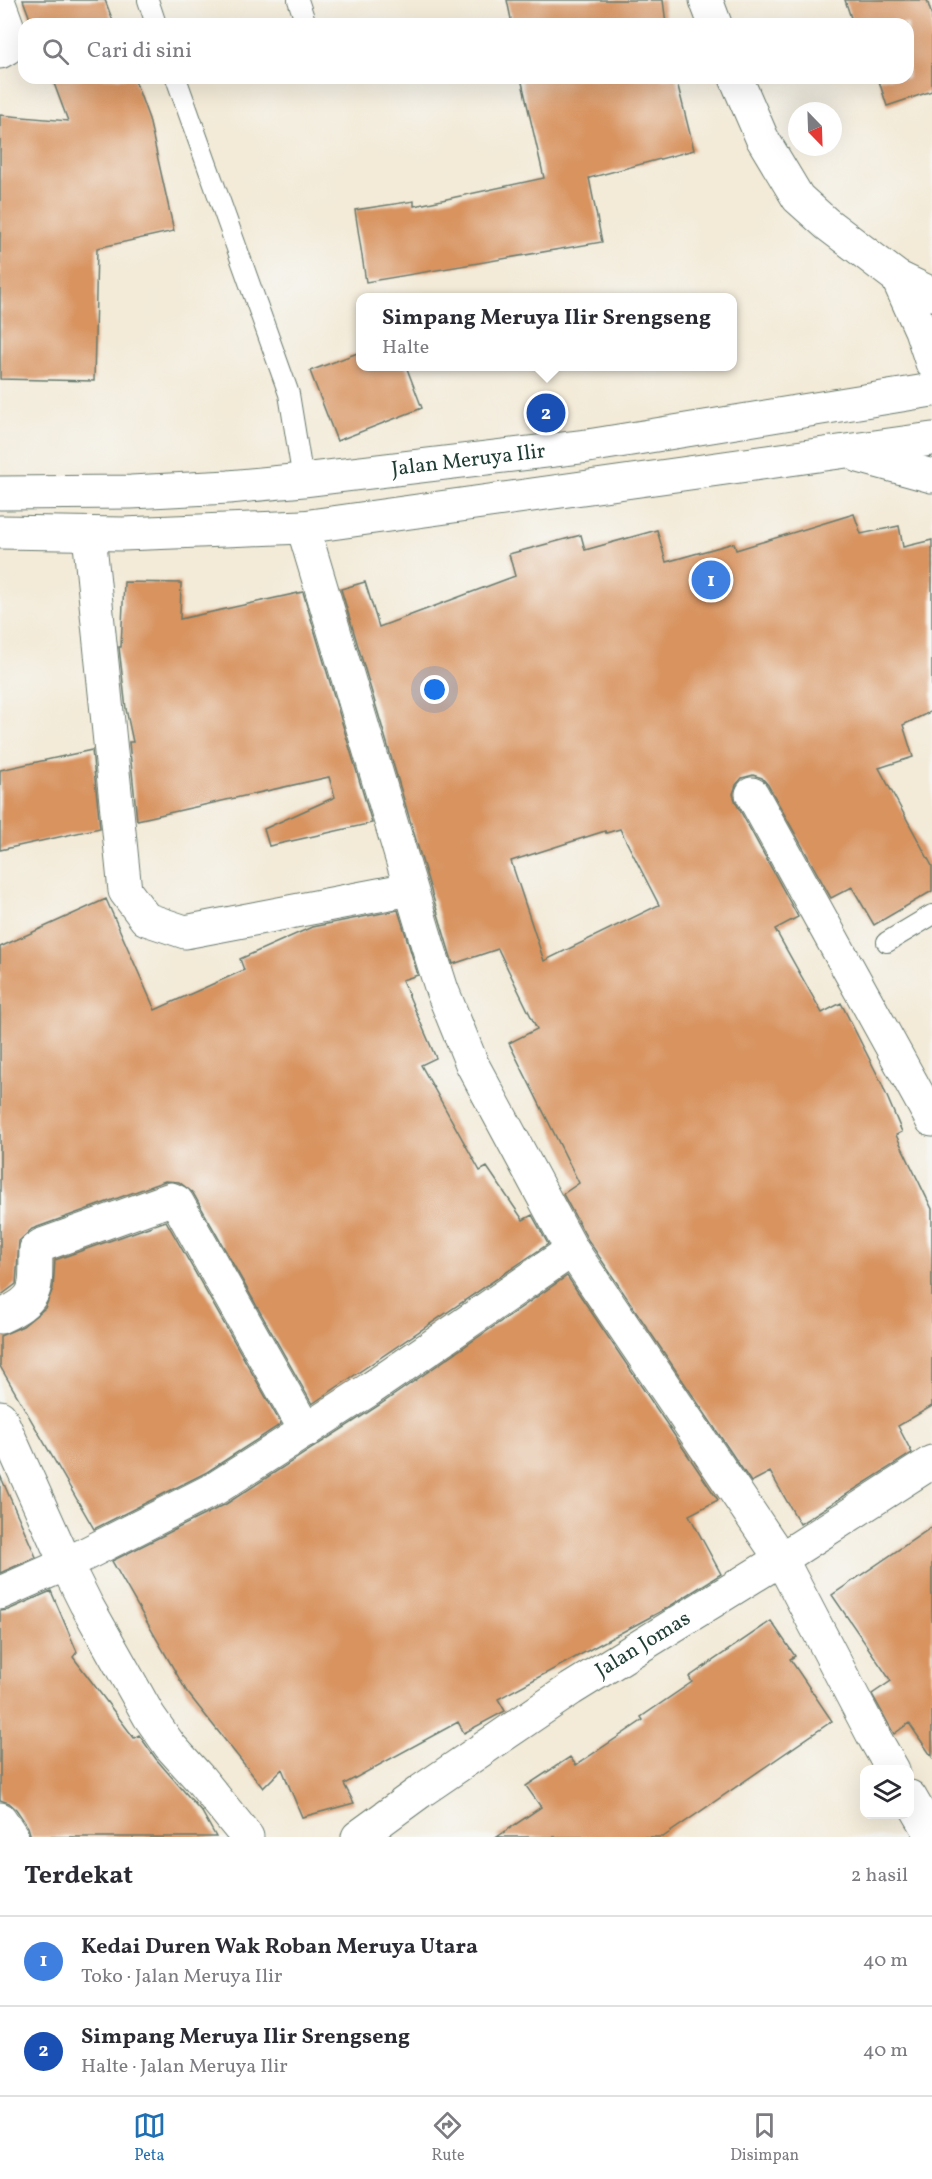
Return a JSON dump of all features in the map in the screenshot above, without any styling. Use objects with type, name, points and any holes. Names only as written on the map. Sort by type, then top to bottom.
[{"type":"street","points":[[706,0],[713,18]]},
{"type":"street","points":[[0,6],[12,39],[7,48],[0,52]]},
{"type":"street","points":[[739,84],[762,138],[798,198],[827,224],[897,277],[932,294]]},
{"type":"street","points":[[897,277],[921,330],[932,363]]},
{"type":"street","name":"Jalan Meruya Ilir","points":[[0,493],[131,492],[230,487],[303,480],[588,446],[932,390]]},
{"type":"street","name":"Jalan Meruya Ilir","points":[[0,532],[89,534],[303,527],[932,439]]},
{"type":"street","points":[[846,452],[932,476]]},
{"type":"street","points":[[303,527],[410,889],[442,990],[472,1064],[572,1250],[781,1559],[890,1765]]},
{"type":"street","points":[[89,534],[125,891],[146,919],[185,932],[410,889]]},
{"type":"street","points":[[752,794],[932,1120]]},
{"type":"street","points":[[0,1317],[21,1307],[32,1296],[35,1286],[36,1249],[171,1199],[177,1203],[306,1431]]},
{"type":"street","points":[[0,1593],[66,1564],[216,1488],[370,1389],[572,1250]]},
{"type":"street","points":[[0,1417],[66,1564],[149,1716],[170,1746],[201,1779],[247,1837]]},
{"type":"street","name":"Jalan Jomas","points":[[358,1837],[421,1791],[571,1689],[932,1462]]},
{"type":"street","points":[[914,1805],[932,1835]]},
{"type":"street","points":[[0,1819],[12,1837]]},
{"type":"lane","points":[[148,0],[154,18]]},
{"type":"lane","points":[[298,0],[304,18]]},
{"type":"lane","points":[[178,84],[289,394],[303,480]]},
{"type":"lane","points":[[887,942],[932,915]]},
{"type":"building","points":[[23,0],[105,0],[112,18],[30,18]]},
{"type":"building","points":[[507,0],[663,0],[665,18],[511,18]]},
{"type":"building","points":[[845,0],[927,0],[932,16],[932,91],[887,106],[880,84],[914,84],[914,18],[851,18]]},
{"type":"building","points":[[54,84],[136,84],[149,119],[174,231],[97,248],[94,381],[0,379],[0,115],[68,121]]},
{"type":"building","points":[[522,84],[678,84],[694,150],[589,178],[602,242],[366,282],[355,210],[414,201],[414,206],[544,178]]},
{"type":"building","points":[[356,354],[356,371],[408,371],[422,408],[337,441],[310,371]]},
{"type":"building","points":[[854,514],[861,534],[899,526],[903,547],[932,540],[932,711],[903,725],[913,757],[879,768],[932,866],[932,891],[874,925],[852,887],[831,898],[762,778],[753,775],[742,778],[733,794],[798,917],[775,929],[822,1013],[841,1003],[880,1080],[902,1132],[896,1135],[932,1209],[932,1406],[898,1426],[912,1453],[800,1524],[770,1472],[751,1482],[588,1240],[563,1194],[579,1183],[509,1043],[537,1029],[498,949],[453,964],[341,589],[365,582],[379,627],[515,576],[509,554],[581,535],[585,550],[657,530],[666,562],[734,543],[736,550]],"holes":[[[620,829],[659,905],[544,961],[511,861],[605,831],[606,833]]]},
{"type":"building","points":[[124,582],[181,583],[180,619],[303,592],[372,823],[269,846],[264,829],[335,797],[329,777],[137,820],[129,742],[133,742],[126,709],[119,647],[121,647]]},
{"type":"building","points":[[92,750],[100,828],[0,850],[0,770]]},
{"type":"building","points":[[106,899],[155,1010],[244,970],[240,959],[312,927],[398,910],[418,975],[402,980],[436,1058],[421,1065],[480,1171],[487,1167],[523,1220],[532,1215],[548,1244],[312,1404],[193,1193],[179,1182],[165,1181],[32,1229],[19,1241],[16,1284],[0,1296],[0,947]]},
{"type":"building","points":[[166,1221],[281,1424],[207,1472],[94,1529],[0,1366],[0,1336],[23,1326],[45,1308],[53,1288],[55,1260]]},
{"type":"building","points":[[567,1276],[718,1500],[689,1515],[721,1574],[667,1608],[498,1699],[505,1711],[464,1733],[458,1722],[344,1784],[354,1803],[302,1817],[282,1769],[263,1788],[187,1692],[112,1561],[226,1504],[381,1404]]},
{"type":"building","points":[[0,1475],[36,1557],[0,1573]]},
{"type":"building","points":[[932,1527],[932,1757],[909,1723],[894,1734],[872,1694],[891,1681],[832,1595]]},
{"type":"building","points":[[51,1591],[77,1652],[73,1657],[134,1738],[139,1735],[156,1759],[202,1812],[216,1837],[31,1837],[28,1827],[16,1809],[0,1800],[0,1611],[8,1610]]},
{"type":"building","points":[[771,1621],[795,1656],[790,1659],[832,1721],[663,1837],[497,1837],[541,1807],[526,1786],[570,1757],[576,1765],[643,1720],[641,1717],[692,1682],[689,1677]]},
{"type":"place","name":"Simpang Meruya Ilir Srengseng","points":[[546,413]]},
{"type":"place","name":"Kedai Duren Wak Roban Meruya Utara","points":[[711,580]]}]
